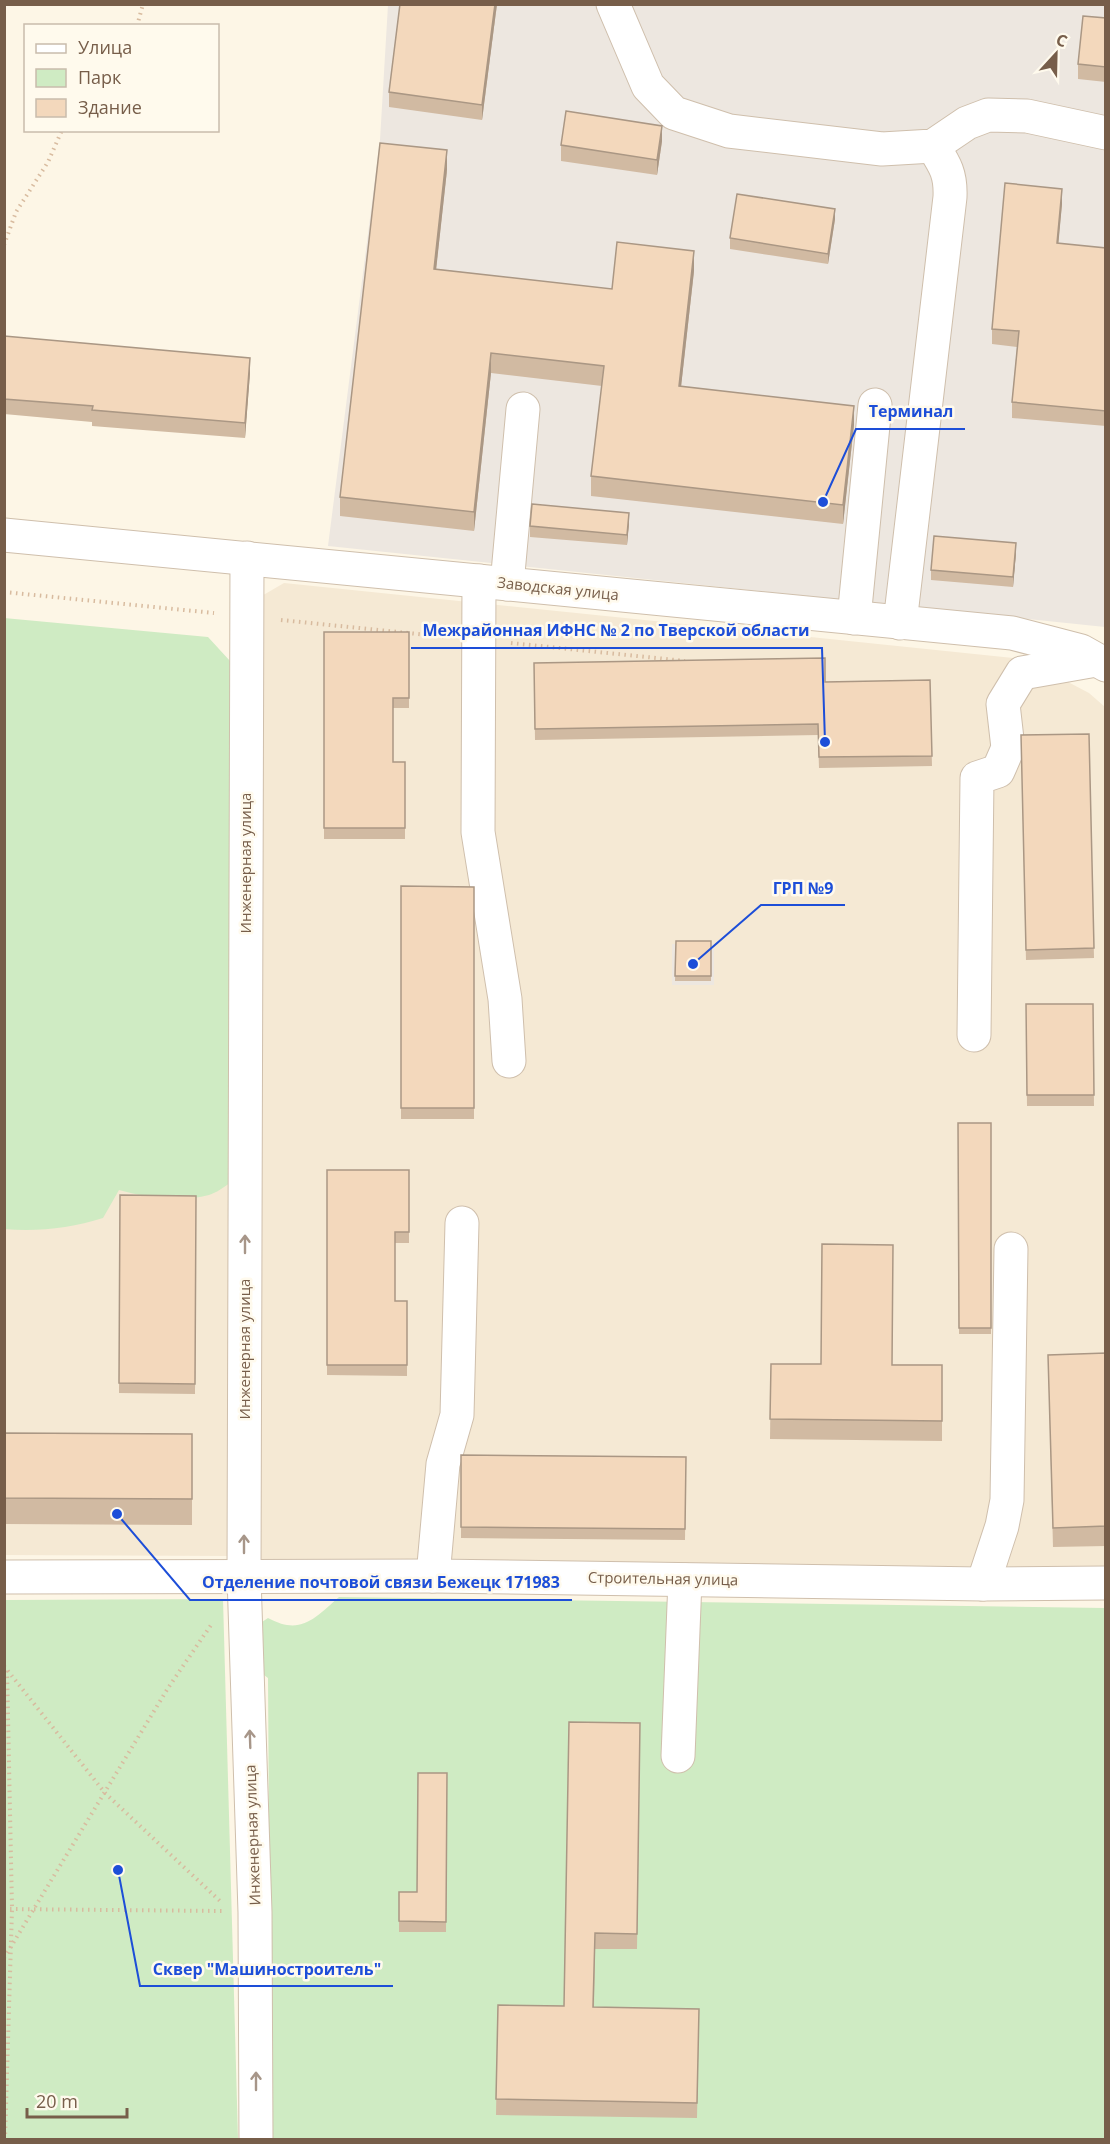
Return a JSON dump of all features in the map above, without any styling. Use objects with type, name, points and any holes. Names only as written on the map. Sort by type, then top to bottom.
[{"type":"street","points":[[613,4],[648,86],[674,113],[729,131],[882,149],[933,146],[967,123],[988,115],[1027,116],[1106,132]]},
{"type":"street","points":[[900,623],[950,197],[951,182],[947,168],[933,146]]},
{"type":"street","points":[[854,618],[875,405]]},
{"type":"street","points":[[509,1061],[505,999],[478,832],[478,640],[493,583],[523,410]]},
{"type":"street","name":"Заводская улица","points":[[4,535],[1012,633],[1081,651],[1101,662]]},
{"type":"street","name":"Инженерная улица","points":[[247,558],[244,1578],[255,1912],[256,2139]]},
{"type":"street","points":[[974,1035],[977,778],[998,771],[1008,748],[1003,704],[1022,673],[1101,662]]},
{"type":"street","points":[[433,1576],[443,1464],[457,1415],[462,1223]]},
{"type":"street","points":[[983,1584],[1002,1526],[1007,1500],[1011,1249]]},
{"type":"street","name":"Строительная улица","points":[[4,1577],[433,1576],[983,1584],[1106,1583]]},
{"type":"street","points":[[678,1756],[685,1580]]},
{"type":"path","points":[[138,24],[143,4]]},
{"type":"path","points":[[4,245],[16,212],[48,162],[61,132]]},
{"type":"path","points":[[4,592],[692,661]]},
{"type":"path","points":[[4,1958],[168,1688],[213,1623]]},
{"type":"path","points":[[4,1909],[232,1911],[105,1792],[6,1667]]},
{"type":"path","points":[[5,2139],[12,1909],[6,1667]]},
{"type":"shaded area","points":[[388,5],[1105,5],[1105,627],[328,546],[380,140]]},
{"type":"shaded area","points":[[284,583],[1024,659],[1089,693],[1105,707],[1105,1567],[259,1562],[260,597]]},
{"type":"shaded area","points":[[672,944],[714,944],[714,985],[672,985]]},
{"type":"shaded area","points":[[5,1164],[233,1166],[230,1556],[5,1555]]},
{"type":"green space","points":[[4,618],[208,637],[230,661],[230,1183],[212,1194],[175,1199],[119,1190],[103,1218],[67,1227],[4,1229]]},
{"type":"green space","points":[[339,1597],[1105,1608],[1105,2139],[271,2139],[268,1678],[256,1669],[253,1628],[268,1618],[280,1623],[299,1625],[315,1618]]},
{"type":"green space","points":[[223,1599],[238,2139],[5,2139],[5,1600]]},
{"type":"building","points":[[400,4],[495,4],[482,105],[389,92]]},
{"type":"building","points":[[1083,16],[1106,18],[1106,67],[1078,64]]},
{"type":"building","points":[[566,111],[662,126],[657,160],[561,145]]},
{"type":"building","points":[[380,143],[447,150],[434,269],[612,289],[617,242],[694,251],[679,386],[854,406],[843,505],[591,476],[604,366],[491,353],[474,512],[340,497]]},
{"type":"building","points":[[1005,183],[1062,189],[1057,243],[1106,248],[1106,411],[1012,402],[1019,331],[992,329]]},
{"type":"building","points":[[737,194],[835,209],[828,254],[730,238]]},
{"type":"building","points":[[4,336],[250,358],[245,423],[92,410],[93,406],[4,399]]},
{"type":"building","points":[[532,504],[629,513],[627,535],[530,526]]},
{"type":"building","points":[[934,536],[1016,543],[1013,577],[931,570]]},
{"type":"building","points":[[324,632],[409,632],[409,698],[393,698],[393,762],[405,762],[405,828],[324,828]]},
{"type":"building","points":[[825,658],[825,682],[930,680],[932,756],[819,757],[818,724],[535,729],[534,663]]},
{"type":"building","points":[[1089,734],[1094,948],[1026,950],[1021,735]]},
{"type":"building","points":[[401,886],[474,887],[474,1108],[401,1108]]},
{"type":"building","points":[[676,941],[711,941],[711,976],[675,976]]},
{"type":"building","points":[[1026,1004],[1093,1004],[1094,1095],[1027,1095]]},
{"type":"building","points":[[958,1123],[991,1123],[991,1328],[959,1328]]},
{"type":"building","points":[[327,1170],[409,1170],[409,1232],[395,1232],[395,1301],[407,1301],[407,1365],[327,1365]]},
{"type":"building","points":[[120,1195],[196,1196],[195,1384],[119,1383]]},
{"type":"building","points":[[822,1244],[893,1245],[892,1365],[942,1365],[942,1421],[770,1419],[771,1364],[821,1364]]},
{"type":"building","points":[[1106,1353],[1106,1526],[1053,1528],[1048,1355]]},
{"type":"building","points":[[4,1433],[192,1434],[192,1499],[4,1498]]},
{"type":"building","points":[[461,1455],[686,1457],[685,1529],[461,1527]]},
{"type":"building","points":[[569,1722],[640,1723],[637,1934],[595,1933],[593,2007],[699,2009],[697,2103],[496,2099],[498,2005],[564,2006]]},
{"type":"building","points":[[418,1773],[447,1773],[446,1922],[399,1921],[399,1892],[417,1892]]},
{"type":"place","name":"Терминал","points":[[823,502]]},
{"type":"place","name":"Межрайонная ИФНС № 2 по Тверской области","points":[[825,742]]},
{"type":"place","name":"ГРП №9","points":[[693,964]]},
{"type":"place","name":"Отделение почтовой связи Бежецк 171983","points":[[117,1514]]},
{"type":"place","name":"Сквер \"Машиностроитель\"","points":[[118,1870]]}]
